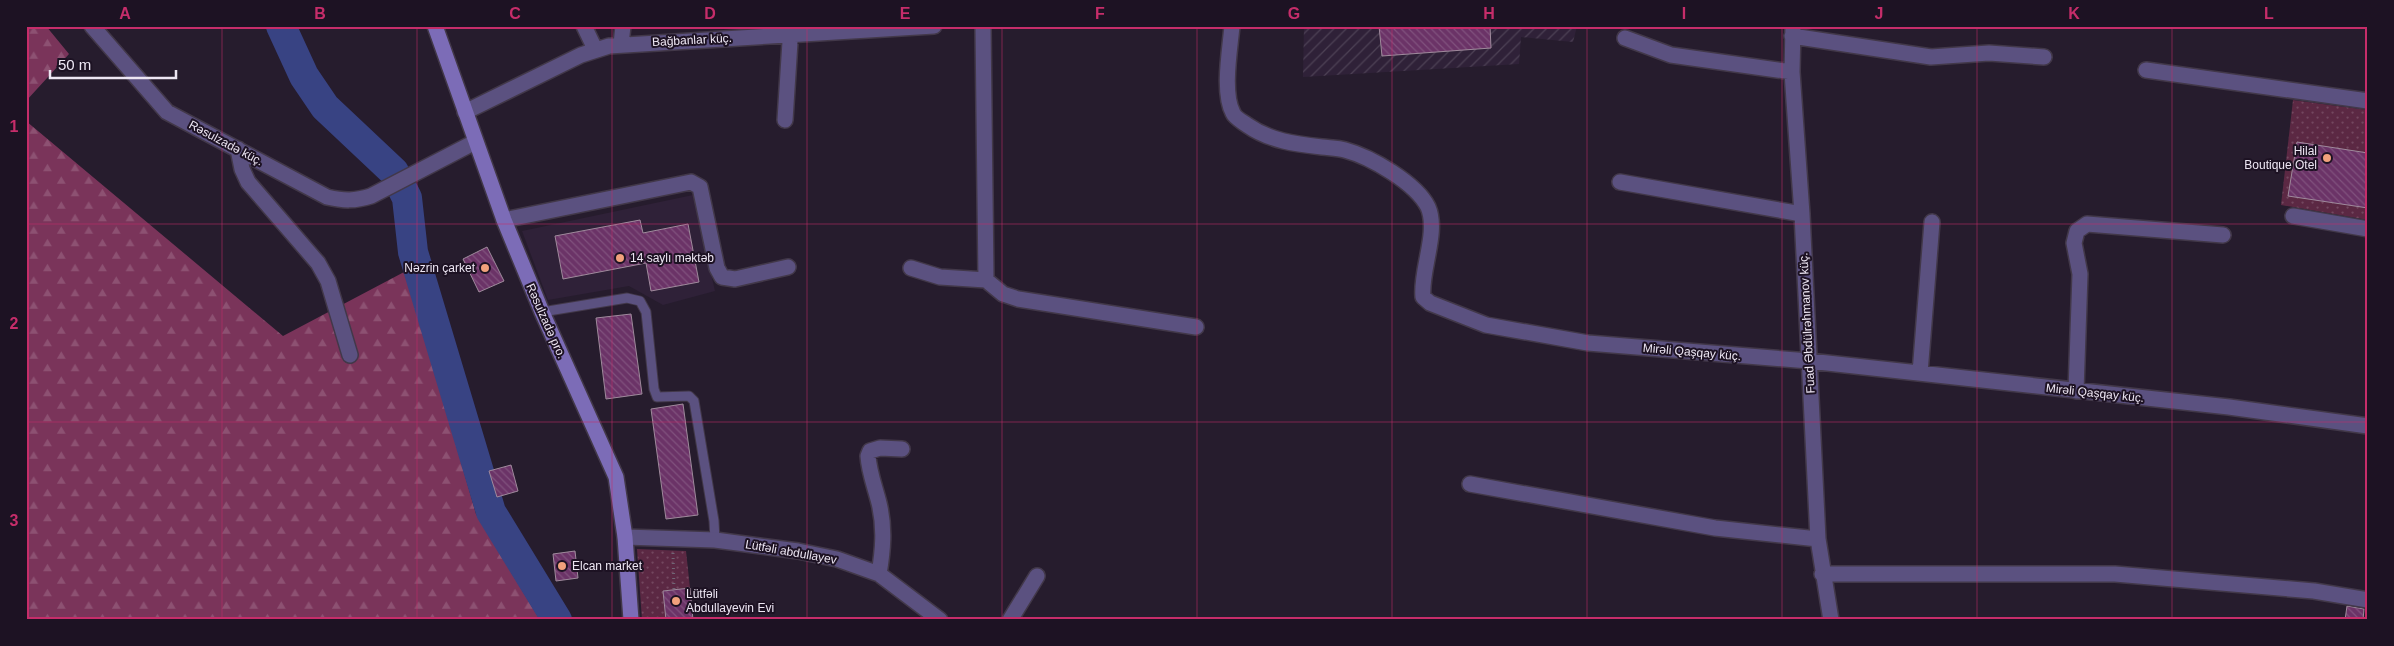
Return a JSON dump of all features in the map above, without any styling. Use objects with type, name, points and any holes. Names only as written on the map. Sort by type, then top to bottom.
[{"type":"street","name":"Rəsulzadə küç.","points":[[92,26],[167,112],[327,197],[342,201],[356,201],[418,173],[475,142]]},
{"type":"street","name":"Rəsulzadə pro.","points":[[435,26],[504,220],[542,312],[616,477],[625,537],[631,620]]},
{"type":"street","points":[[584,26],[595,49]]},
{"type":"street","points":[[621,44],[623,26]]},
{"type":"street","name":"Bağbanlar küç.","points":[[465,112],[595,49],[621,44],[790,30],[934,26]]},
{"type":"street","points":[[983,26],[986,280]]},
{"type":"street","name":"Mirəli Qaşqay küç.","points":[[1232,26],[1228,97],[1233,114],[1257,132],[1286,143],[1345,150],[1385,168],[1417,191],[1429,208],[1430,228],[1426,272],[1422,288],[1424,297],[1430,303],[1486,325],[1588,343],[1809,361],[2229,407],[2368,426]]},
{"type":"street","points":[[786,120],[790,30]]},
{"type":"street","points":[[1793,31],[1931,57],[1989,53],[2044,57]]},
{"type":"street","name":"Fuad Əbdülrəhmanov küç.","points":[[1793,31],[1792,72],[1802,214],[1818,539],[1822,574],[1831,620]]},
{"type":"street","points":[[1625,38],[1670,55],[1792,72]]},
{"type":"street","points":[[2146,70],[2368,101]]},
{"type":"street","points":[[238,149],[242,169],[248,182],[318,263],[328,281],[350,355]]},
{"type":"street","points":[[504,220],[690,182],[700,187],[717,268],[722,277],[735,279],[788,266]]},
{"type":"street","points":[[1620,182],[1802,214]]},
{"type":"street","points":[[2294,216],[2368,229]]},
{"type":"street","points":[[1920,374],[1932,222]]},
{"type":"street","points":[[2076,391],[2080,274],[2074,243],[2077,230],[2088,224],[2223,235]]},
{"type":"street","points":[[911,268],[940,277],[986,280],[1003,294],[1018,299],[1196,327]]},
{"type":"street","points":[[879,574],[884,548],[883,530],[868,456],[870,451],[880,448],[902,449]]},
{"type":"street","points":[[1470,484],[1716,528],[1818,539]]},
{"type":"street","name":"Lütfəli abdullayev","points":[[625,537],[672,537],[714,540],[798,551],[836,559],[879,574],[940,620]]},
{"type":"street","points":[[1822,574],[2115,574],[2314,591],[2368,600]]},
{"type":"street","points":[[1010,620],[1037,576]]},
{"type":"lane","points":[[542,312],[627,298],[640,301],[646,312],[654,389],[657,397],[689,396],[694,401],[714,521],[714,540]]},
{"type":"path","points":[[672,537],[674,590]]},
{"type":"shaded area","points":[[1304,26],[1577,26],[1573,42],[1521,37],[1519,64],[1303,77]]},
{"type":"shaded area","name":"Hilal Boutique Otel","points":[[2293,100],[2368,110],[2368,220],[2281,205]]},
{"type":"shaded area","name":"14 saylı məktəb","points":[[693,195],[715,291],[663,305],[629,286],[548,300],[522,231]]},
{"type":"shaded area","points":[[637,549],[686,551],[690,588],[663,591],[666,620],[642,620]]},
{"type":"green space","points":[[26,26],[46,26],[69,54],[26,101]]},
{"type":"green space","points":[[26,121],[283,336],[406,271],[476,514],[540,620],[26,620]]},
{"type":"building","points":[[1379,26],[1490,26],[1491,48],[1382,56]]},
{"type":"building","points":[[2297,142],[2368,153],[2368,208],[2288,196]]},
{"type":"building","points":[[640,220],[643,233],[688,224],[699,282],[651,291],[646,263],[563,279],[555,236]]},
{"type":"building","points":[[487,247],[504,281],[479,292],[463,259]]},
{"type":"building","points":[[631,314],[642,394],[606,399],[596,318]]},
{"type":"building","points":[[683,404],[698,515],[666,519],[651,409]]},
{"type":"building","points":[[511,465],[518,491],[497,497],[489,471]]},
{"type":"building","points":[[575,551],[578,578],[556,581],[553,554]]},
{"type":"building","points":[[690,588],[693,620],[666,620],[663,591]]},
{"type":"building","points":[[2347,606],[2364,609],[2363,620],[2345,620]]},
{"type":"waterway","points":[[281,26],[304,76],[325,107],[394,172],[407,198],[413,252],[491,512],[557,620]]},
{"type":"place","name":"Hilal Boutique Otel","points":[[2327,158]]},
{"type":"place","name":"14 saylı məktəb","points":[[620,258]]},
{"type":"place","name":"Nəzrin çarket","points":[[485,268]]},
{"type":"place","name":"Elcan market","points":[[562,566]]},
{"type":"place","name":"Lütfəli Abdullayevin Evi","points":[[676,601]]}]
